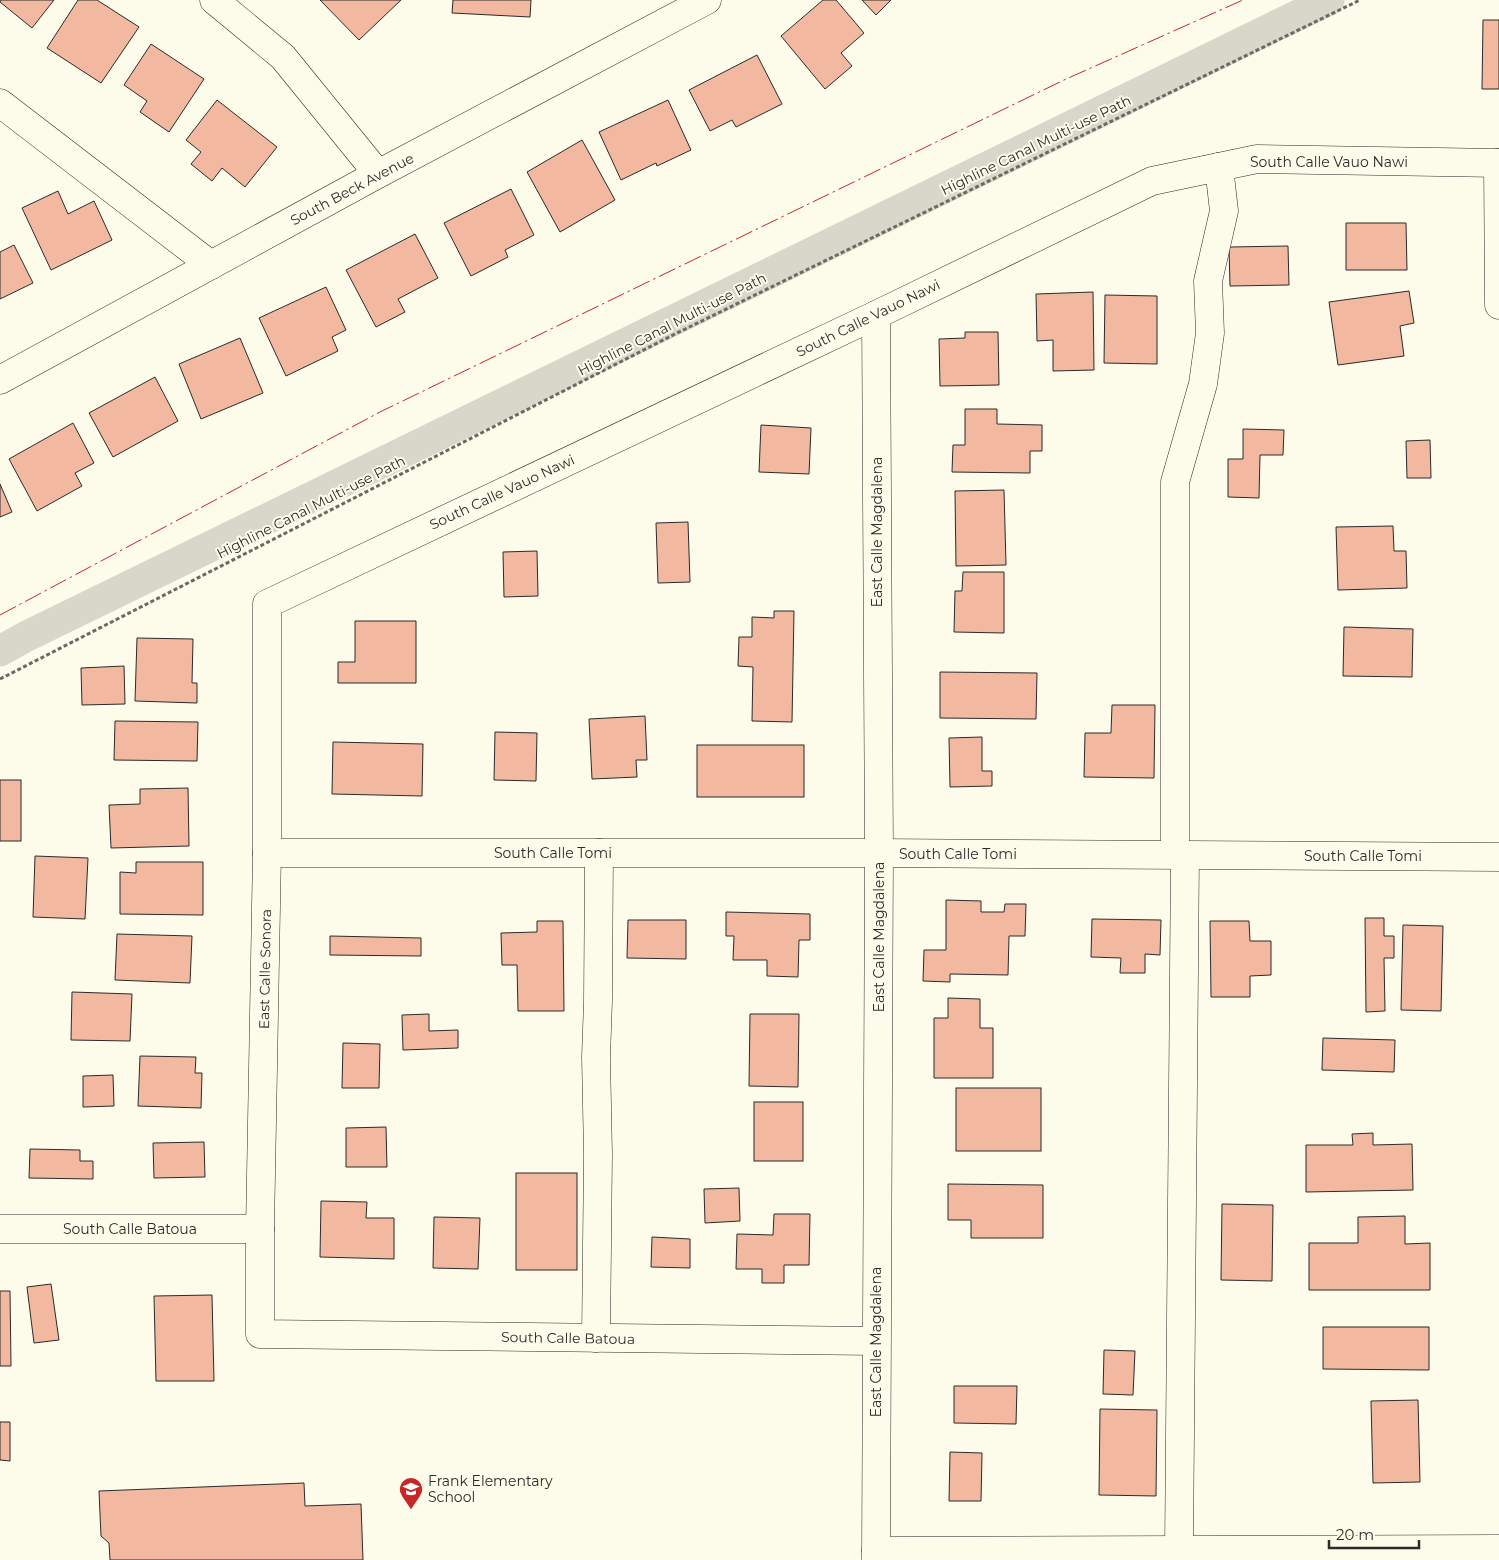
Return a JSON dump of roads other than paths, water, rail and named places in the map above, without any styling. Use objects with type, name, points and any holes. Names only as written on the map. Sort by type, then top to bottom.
[{"type":"street","points":[[214,0],[283,57],[378,174]]},
{"type":"street","name":"South Beck Avenue","points":[[0,380],[378,174],[707,0]]},
{"type":"street","points":[[5,115],[211,265]]},
{"type":"street","name":"South Calle Vauo Nawi","points":[[267,604],[876,315],[1152,181],[1257,159],[1499,162]]},
{"type":"street","points":[[1499,162],[1499,305]]},
{"type":"street","points":[[1178,1550],[1180,855],[1176,482],[1203,384],[1208,342],[1208,281],[1224,211],[1219,167]]},
{"type":"street","name":"East Calle Magdalena","points":[[876,315],[879,853],[876,1556]]},
{"type":"street","name":"East Calle Sonora","points":[[260,1334],[260,1229],[267,853],[267,604]]},
{"type":"street","name":"South Calle Tomi","points":[[267,853],[879,853],[1499,857]]},
{"type":"street","points":[[596,1338],[598,853]]},
{"type":"street","name":"South Calle Batoua","points":[[0,1229],[260,1229]]},
{"type":"street","name":"South Calle Batoua","points":[[260,1334],[876,1341]]},
{"type":"street","points":[[876,1556],[1178,1550],[1499,1549]]},
{"type":"waterway","points":[[0,651],[25,637],[1329,0]]},
{"type":"place","name":"Frank Elementary School","points":[[411,1510]]}]
